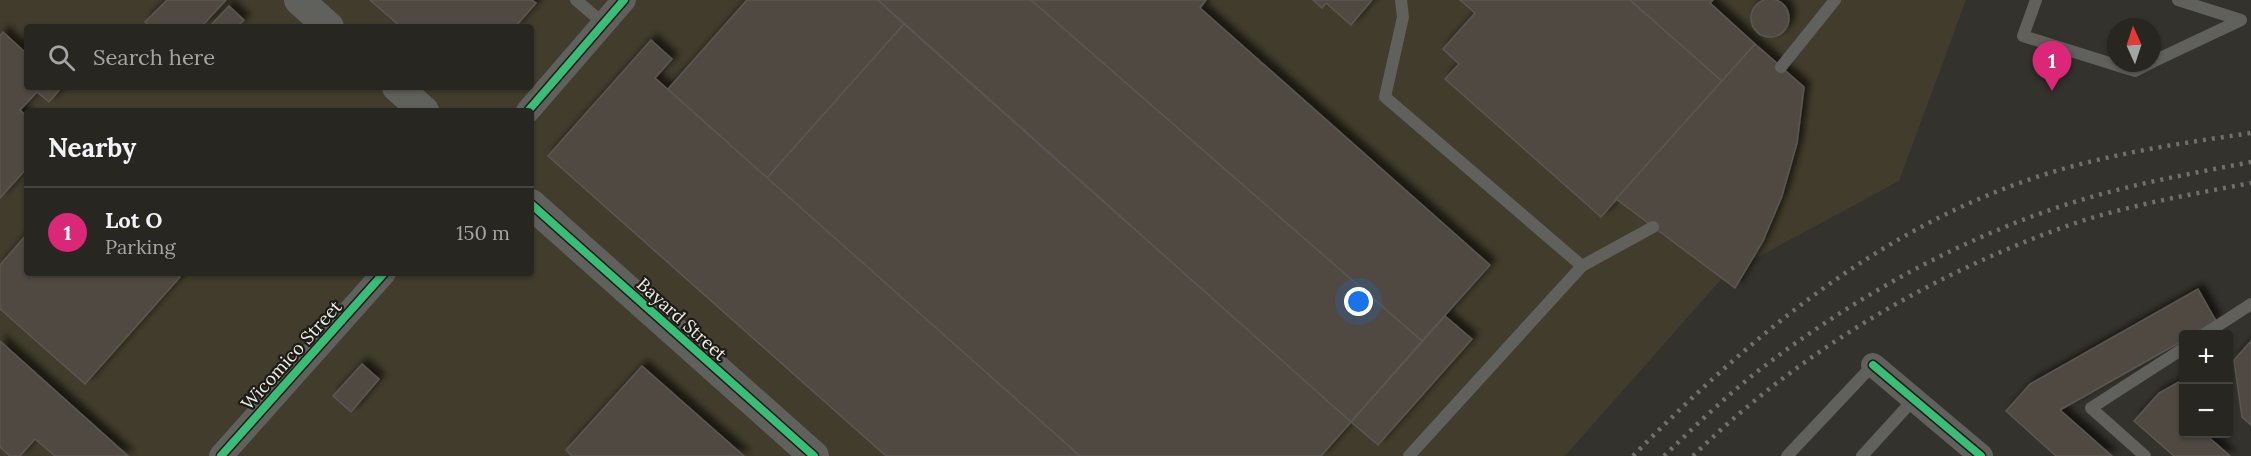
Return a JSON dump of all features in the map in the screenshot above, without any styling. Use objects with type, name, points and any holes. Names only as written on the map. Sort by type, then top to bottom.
[{"type":"street","points":[[299,0],[326,24]]},
{"type":"street","points":[[531,108],[624,0]]},
{"type":"street","points":[[400,90],[421,108]]},
{"type":"street","name":"Bayard Street","points":[[534,207],[814,456]]},
{"type":"street","name":"Wicomico Street","points":[[221,456],[381,276]]},
{"type":"street","points":[[1873,365],[1977,455]]},
{"type":"lane","points":[[576,0],[603,23]]},
{"type":"lane","points":[[1401,0],[1403,17],[1385,97],[1582,266]]},
{"type":"lane","points":[[1781,67],[1835,0]]},
{"type":"lane","points":[[2036,0],[2023,36],[2107,62]]},
{"type":"lane","points":[[2161,58],[2241,20],[2178,0]]},
{"type":"lane","points":[[1409,456],[1582,266],[1653,227]]},
{"type":"lane","points":[[2211,330],[2251,304]]},
{"type":"lane","points":[[2145,456],[2091,408],[2179,351]]},
{"type":"lane","points":[[1787,456],[1873,365]]},
{"type":"lane","points":[[1862,456],[1914,399]]},
{"type":"shaded area","points":[[0,0],[1966,0],[1899,181],[1725,275],[1565,456],[0,456]]},
{"type":"building","points":[[1770,-1],[1783,5],[1789,18],[1783,31],[1770,37],[1757,31],[1751,18],[1757,5]]},
{"type":"building","points":[[167,0],[226,0],[204,24],[147,24],[145,22]]},
{"type":"building","points":[[370,0],[532,0],[536,3],[518,24],[398,24]]},
{"type":"building","points":[[747,0],[878,0],[904,24],[767,178],[668,89]]},
{"type":"building","points":[[878,0],[1031,0],[1422,341],[1351,422]]},
{"type":"building","points":[[1031,0],[1206,0],[1200,8],[1490,265],[1422,341]]},
{"type":"building","points":[[1313,0],[1372,0],[1351,25],[1326,3],[1322,8]]},
{"type":"building","points":[[1460,0],[1630,0],[1722,81],[1601,217],[1445,79],[1459,64],[1443,49],[1475,13]]},
{"type":"building","points":[[1630,0],[1713,0],[1710,3],[1755,44],[1722,81]]},
{"type":"building","points":[[229,6],[244,20],[240,24],[212,24]]},
{"type":"building","points":[[904,24],[1351,422],[1321,456],[1080,456],[767,178]]},
{"type":"building","points":[[3,32],[24,51],[24,90],[59,90],[49,102],[37,92],[20,110],[24,114],[24,171],[0,198],[0,36]]},
{"type":"building","points":[[651,40],[672,59],[655,78],[1080,456],[886,456],[548,156]]},
{"type":"building","points":[[1755,44],[1804,87],[1797,143],[1782,196],[1763,241],[1735,288],[1616,199]]},
{"type":"building","points":[[24,237],[24,276],[180,277],[85,384],[0,309],[0,265]]},
{"type":"building","points":[[2198,289],[2216,321],[2200,330],[2179,330],[2179,343],[2060,410],[2112,456],[2056,456],[2006,411],[2030,384]]},
{"type":"building","points":[[1445,316],[1472,339],[1378,445],[1351,422]]},
{"type":"building","points":[[0,341],[128,456],[55,456],[35,439],[20,456],[10,456],[0,447]]},
{"type":"building","points":[[2251,341],[2251,425],[2242,417],[2234,360]]},
{"type":"building","points":[[362,364],[379,379],[351,412],[333,396]]},
{"type":"building","points":[[642,366],[744,456],[572,456],[566,450]]},
{"type":"building","points":[[2179,382],[2179,438],[2210,438],[2230,456],[2174,456],[2134,421],[2159,393]]},
{"type":"railway","points":[[1633,456],[1678,411],[1772,327],[1822,289],[1874,254],[1929,223],[1986,196],[2071,167],[2148,149],[2251,133]]},
{"type":"railway","points":[[1664,456],[1734,391],[1798,341],[1840,313],[1927,263],[1972,241],[2065,205],[2113,191],[2251,162]]},
{"type":"railway","points":[[1693,456],[1775,384],[1819,352],[1865,322],[1960,270],[2084,220],[2155,202],[2251,183]]},
{"type":"cycle path","points":[[531,108],[624,0]]},
{"type":"cycle path","points":[[534,207],[814,456]]},
{"type":"cycle path","points":[[221,456],[381,276]]},
{"type":"cycle path","points":[[1873,365],[1981,456]]},
{"type":"place","name":"Lot O","points":[[2052,91]]}]
